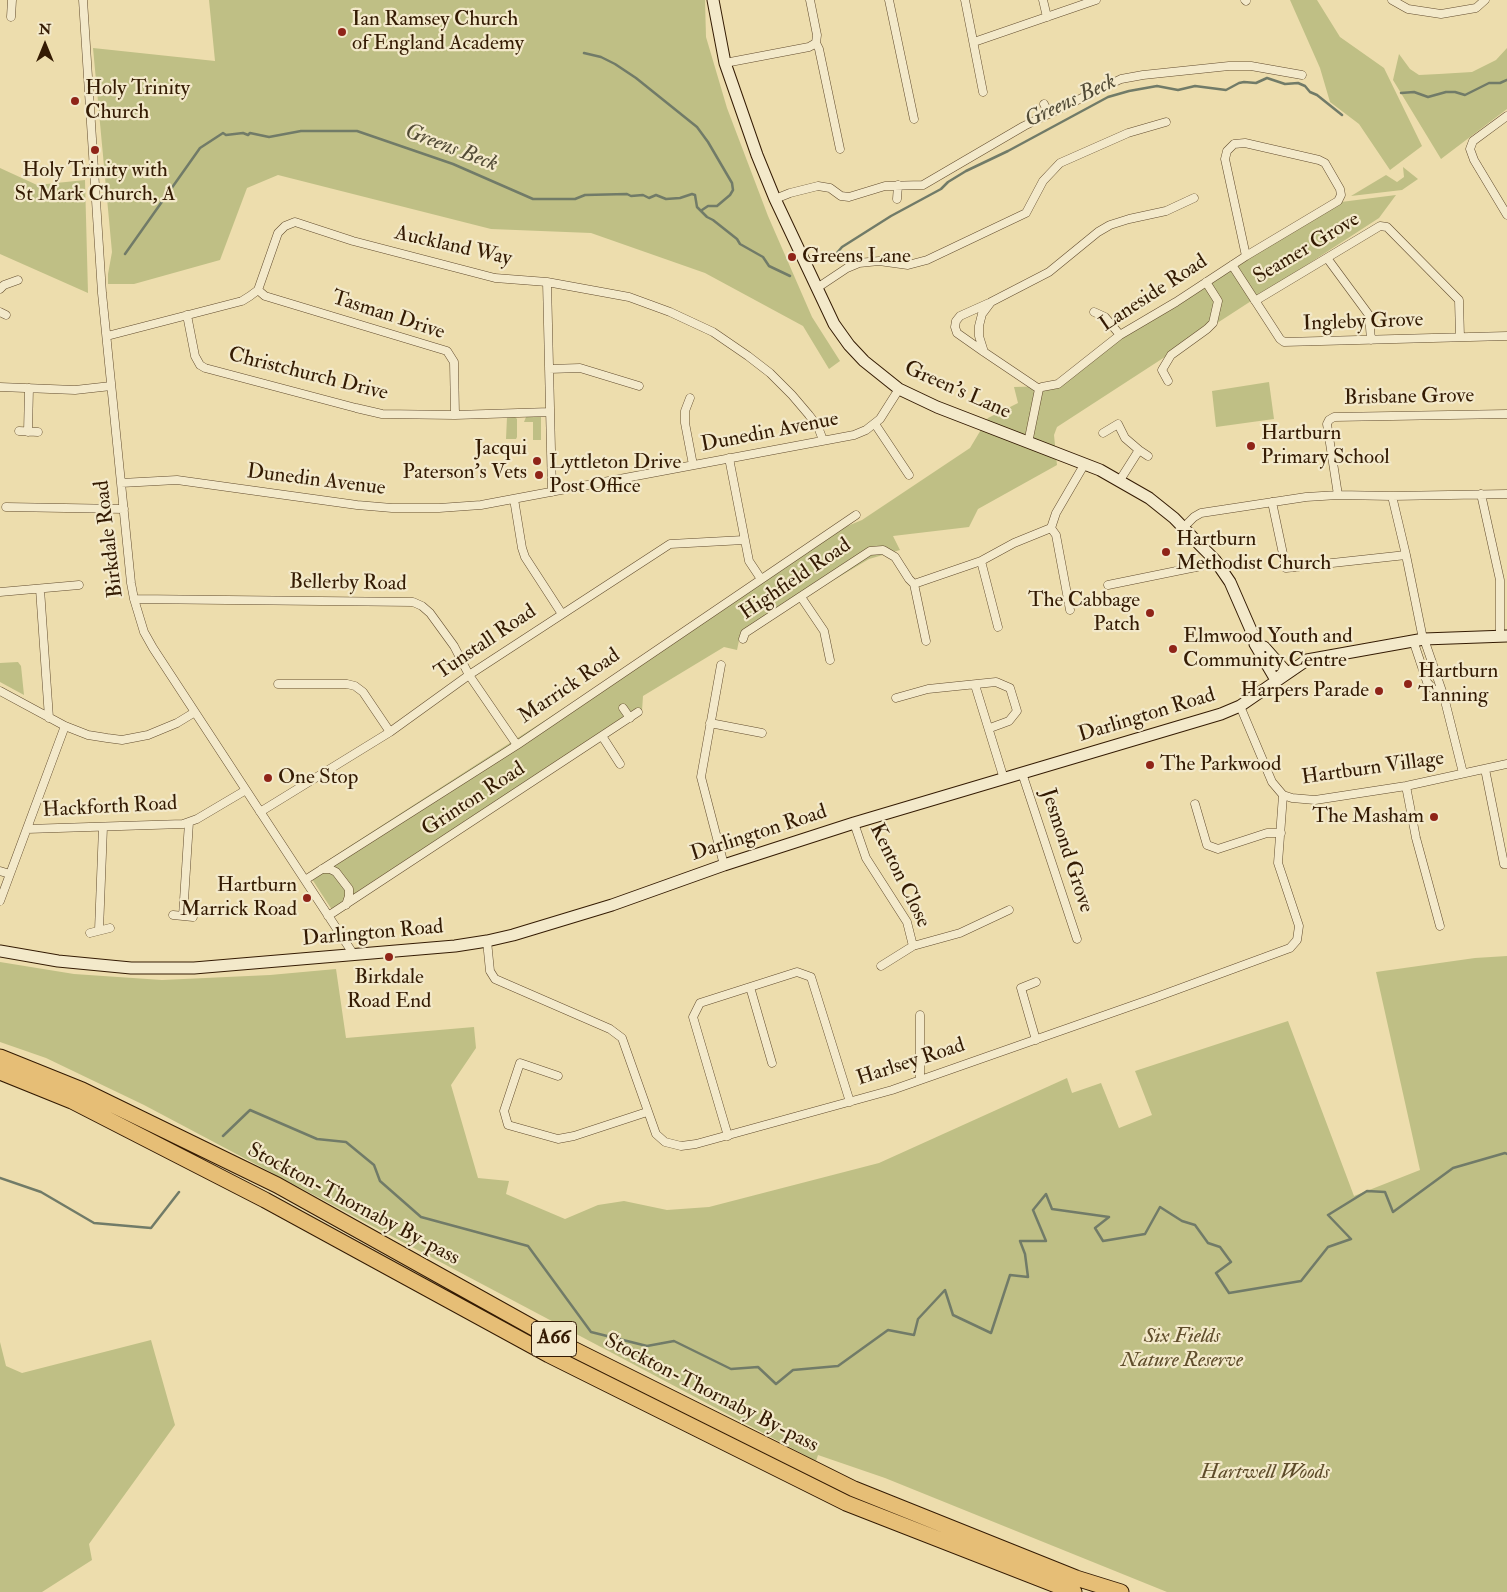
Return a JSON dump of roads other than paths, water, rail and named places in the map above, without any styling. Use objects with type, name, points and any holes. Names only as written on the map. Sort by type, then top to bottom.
[{"type":"highway","name":"Stockton-Thornaby By-pass","points":[[0,1057],[82,1090],[277,1186],[557,1341],[854,1489],[1076,1578],[1121,1592]]},
{"type":"highway","name":"Stockton-Thornaby By-pass","points":[[0,1072],[72,1101],[265,1200],[550,1355],[846,1503],[1074,1592]]},
{"type":"street","points":[[11,17],[12,0]]},
{"type":"street","name":"Birkdale Road","points":[[84,0],[102,293],[134,599],[144,632],[153,648],[354,955]]},
{"type":"street","points":[[810,0],[817,36],[816,43],[820,49],[840,149]]},
{"type":"street","points":[[889,0],[914,119]]},
{"type":"street","points":[[965,0],[984,92]]},
{"type":"street","points":[[1043,0],[1047,17]]},
{"type":"street","points":[[974,42],[1096,0]]},
{"type":"street","points":[[1392,0],[1408,8],[1441,14],[1476,8],[1485,0]]},
{"type":"street","name":"Green's Lane","points":[[714,2],[725,63],[757,155],[775,199],[834,324],[849,345],[864,361],[899,389],[937,407],[1100,470],[1149,498],[1184,528],[1215,560],[1232,586],[1254,637],[1255,644],[1276,680]]},
{"type":"street","points":[[886,31],[896,30]]},
{"type":"street","points":[[725,63],[809,47],[816,43]]},
{"type":"street","points":[[775,199],[818,186],[830,188],[841,196],[849,197],[885,186],[915,186],[931,181],[1024,126],[1122,79],[1229,66],[1258,67],[1302,74]]},
{"type":"street","points":[[1044,104],[1049,114]]},
{"type":"street","points":[[1506,210],[1474,160],[1470,149],[1473,141],[1507,116]]},
{"type":"street","points":[[817,288],[847,268],[859,263],[879,261],[908,265],[921,263],[1016,214],[1026,213],[1044,181],[1060,163],[1128,133],[1166,122]]},
{"type":"street","points":[[1156,125],[1159,134]]},
{"type":"street","name":"Laneside Road","points":[[1039,389],[1058,384],[1120,335],[1338,201],[1341,194],[1340,189],[1325,163],[1245,143],[1234,144],[1227,151],[1225,159],[1246,256]]},
{"type":"street","points":[[897,199],[898,185]]},
{"type":"street","points":[[1028,443],[1036,395],[1039,389],[957,333],[954,327],[956,321],[960,316],[1049,272],[1090,238],[1110,225],[1166,211],[1194,198]]},
{"type":"street","name":"Auckland Way","points":[[258,290],[278,233],[285,226],[295,222],[353,241],[495,278],[547,282],[629,297],[670,312],[713,332],[748,356],[792,394],[818,427],[822,440]]},
{"type":"street","name":"Seamer Grove","points":[[1255,301],[1380,226],[1387,227],[1459,300],[1460,337]]},
{"type":"street","points":[[1327,258],[1369,315],[1371,340]]},
{"type":"street","name":"Ingleby Grove","points":[[1232,265],[1280,339],[1284,342],[1507,336]]},
{"type":"street","points":[[1,285],[18,280]]},
{"type":"street","points":[[547,282],[552,492]]},
{"type":"street","points":[[1162,370],[1171,355],[1207,329],[1212,323],[1218,301],[1206,282]]},
{"type":"street","points":[[107,336],[242,300],[258,290]]},
{"type":"street","name":"Tasman Drive","points":[[258,290],[265,296],[447,351],[454,362],[455,414]]},
{"type":"street","points":[[984,352],[979,336],[979,326],[982,314],[991,302]]},
{"type":"street","points":[[1094,312],[1105,317],[1120,335]]},
{"type":"street","name":"Christchurch Drive","points":[[187,316],[195,356],[200,365],[205,368],[382,414],[550,412]]},
{"type":"street","points":[[549,369],[580,368],[639,386]]},
{"type":"street","points":[[1153,368],[1162,370],[1168,381]]},
{"type":"street","points":[[0,387],[75,390],[112,386]]},
{"type":"street","points":[[28,432],[29,388]]},
{"type":"street","name":"Dunedin Avenue","points":[[121,482],[177,480],[357,505],[392,508],[439,508],[481,505],[854,435],[875,424],[887,410],[899,389]]},
{"type":"street","points":[[690,398],[685,411],[685,423],[693,465]]},
{"type":"street","name":"Brisbane Grove","points":[[1338,495],[1327,424],[1334,417],[1507,414]]},
{"type":"street","points":[[875,424],[909,475]]},
{"type":"street","points":[[1103,433],[1118,424],[1126,438],[1148,456]]},
{"type":"street","points":[[19,432],[38,432]]},
{"type":"street","points":[[1120,480],[1139,450]]},
{"type":"street","points":[[729,458],[749,561],[761,579]]},
{"type":"street","points":[[926,641],[914,584],[982,561],[1014,543],[1051,528],[1056,513],[1084,465]]},
{"type":"street","points":[[1481,494],[1500,580],[1504,636]]},
{"type":"street","points":[[1184,528],[1194,517],[1201,513],[1306,497],[1338,495],[1507,494]]},
{"type":"street","points":[[1392,496],[1406,555],[1420,639],[1421,663],[1427,682],[1436,686]]},
{"type":"street","points":[[514,499],[525,557],[562,614]]},
{"type":"street","points":[[1272,502],[1286,568],[1406,555]]},
{"type":"street","points":[[6,507],[124,510]]},
{"type":"street","name":"Marrick Road","points":[[305,880],[517,745],[761,579],[853,519]]},
{"type":"street","points":[[1051,528],[1056,535],[1070,610]]},
{"type":"street","name":"Tunstall Road","points":[[260,812],[390,732],[469,675],[670,544],[744,540]]},
{"type":"street","name":"Highfield Road","points":[[743,639],[745,633],[870,551],[883,550],[895,557],[914,584]]},
{"type":"street","points":[[1108,585],[1206,565],[1215,560]]},
{"type":"street","points":[[982,561],[998,627]]},
{"type":"street","points":[[0,592],[79,585]]},
{"type":"street","points":[[40,589],[50,718]]},
{"type":"street","points":[[801,597],[824,631],[830,660]]},
{"type":"street","name":"Bellerby Road","points":[[134,599],[413,602],[422,606],[430,613],[454,646],[469,675],[517,745]]},
{"type":"street","name":"Darlington Road","points":[[0,951],[58,961],[151,968],[194,968],[354,955],[487,941],[513,935],[612,904],[854,822],[1214,716],[1240,706],[1308,660],[1420,639],[1504,636]]},
{"type":"street","name":"Green's Lane","points":[[1254,637],[1287,673]]},
{"type":"street","points":[[1420,639],[1432,660],[1436,686],[1444,697],[1463,773]]},
{"type":"street","points":[[1421,663],[1432,660]]},
{"type":"street","points":[[721,665],[701,777],[724,865]]},
{"type":"street","points":[[896,698],[928,689],[996,682],[1010,688],[1017,712],[1009,721],[990,728]]},
{"type":"street","points":[[278,684],[347,684],[355,686],[363,692],[390,732]]},
{"type":"street","points":[[975,684],[990,728],[1004,779]]},
{"type":"street","points":[[0,691],[65,726],[88,735],[108,738],[134,738],[159,731],[195,712]]},
{"type":"street","name":"Hartburn Village","points":[[1240,706],[1272,782],[1283,795],[1292,798],[1315,800],[1406,786],[1507,764]]},
{"type":"street","points":[[623,708],[630,718]]},
{"type":"street","name":"Grinton Road","points":[[328,916],[638,712]]},
{"type":"street","points":[[710,723],[762,733]]},
{"type":"street","points":[[0,902],[65,726]]},
{"type":"street","points":[[602,736],[620,764]]},
{"type":"street","points":[[1485,769],[1506,864]]},
{"type":"street","name":"Jesmond Grove","points":[[1022,773],[1077,939]]},
{"type":"street","points":[[1406,786],[1416,838],[1440,926]]},
{"type":"street","name":"Hackforth Road","points":[[27,829],[175,825],[197,819],[246,790]]},
{"type":"street","name":"Harlsey Road","points":[[487,941],[490,971],[495,979],[610,1029],[622,1038],[656,1134],[665,1142],[680,1146],[696,1144],[892,1090],[1290,948],[1298,940],[1298,926],[1278,863],[1283,795]]},
{"type":"street","points":[[1195,804],[1207,845],[1218,849],[1267,833],[1281,833]]},
{"type":"street","points":[[183,916],[189,822]]},
{"type":"street","name":"Kenton Close","points":[[854,822],[866,858],[907,922],[913,946]]},
{"type":"street","points":[[99,930],[103,827]]},
{"type":"street","points":[[322,869],[330,869],[336,872],[349,889],[346,905]]},
{"type":"street","points":[[0,871],[10,874]]},
{"type":"street","name":"Kenton Close","points":[[881,966],[913,946],[960,933],[1009,910]]},
{"type":"street","points":[[173,916],[193,917]]},
{"type":"street","points":[[90,933],[110,928]]},
{"type":"street","points":[[728,1136],[693,1017],[700,1003],[797,972],[811,977],[850,1102]]},
{"type":"street","points":[[1036,982],[1020,988],[1036,1040]]},
{"type":"street","points":[[750,987],[772,1063]]},
{"type":"street","points":[[920,1015],[920,1080]]},
{"type":"street","points":[[558,1076],[520,1063],[504,1110],[508,1125],[558,1139],[574,1136],[647,1112]]},
{"type":"waterway","points":[[584,53],[601,57],[615,64],[636,78],[697,127],[732,183],[733,190],[717,206],[708,206],[702,210]]},
{"type":"waterway","name":"Greens Beck","points":[[831,256],[891,216],[941,189],[948,182],[966,171],[1008,151],[1108,97],[1129,91],[1157,86],[1178,90],[1195,86],[1226,90],[1239,83],[1256,83],[1267,78],[1285,84],[1298,83],[1305,86],[1310,92],[1317,95],[1342,115]]},
{"type":"waterway","name":"Greens Beck","points":[[1401,93],[1414,92],[1428,97],[1446,92],[1465,95],[1489,83],[1500,83],[1507,80]]},
{"type":"waterway","name":"Greens Beck","points":[[125,254],[200,148],[223,133],[226,135],[243,133],[248,135],[250,133],[269,137],[301,131],[357,131],[453,164],[533,199],[575,199],[585,195],[627,194],[631,196],[643,195],[649,198],[656,195],[666,199],[695,195],[697,207],[707,217],[737,239],[740,244],[763,257],[769,266],[790,276]]},
{"type":"waterway","points":[[223,1136],[250,1110],[317,1139],[346,1142],[374,1165],[380,1181],[421,1217],[528,1246],[591,1332],[647,1346],[674,1341],[731,1369],[758,1367],[776,1384],[793,1370],[838,1366],[888,1330],[914,1335],[918,1319],[945,1290],[953,1315],[991,1333],[1010,1275],[1028,1277],[1025,1254],[1020,1241],[1046,1241],[1033,1210],[1046,1194],[1052,1209],[1109,1217],[1095,1228],[1103,1241],[1145,1234],[1160,1207],[1182,1221],[1195,1225],[1208,1243],[1220,1247],[1231,1262],[1216,1273],[1229,1293],[1301,1281],[1328,1247],[1351,1239],[1328,1215],[1367,1191],[1385,1192],[1393,1212],[1453,1168],[1507,1154]]},
{"type":"waterway","points":[[0,1178],[41,1192],[94,1223],[151,1228],[179,1192]]},
{"type":"place","name":"Ian Ramsey Church of England Academy","points":[[342,32]]},
{"type":"place","name":"Holy Trinity Church","points":[[75,101]]},
{"type":"place","name":"Holy Trinity with St Mark Church, A","points":[[95,150]]},
{"type":"place","name":"Greens Lane","points":[[792,257]]},
{"type":"place","name":"Hartburn Primary School","points":[[1251,446]]},
{"type":"place","name":"Jacqui Paterson’s Vets","points":[[537,461]]},
{"type":"place","name":"Lyttleton Drive Post Office","points":[[539,475]]},
{"type":"place","name":"Hartburn Methodist Church","points":[[1166,552]]},
{"type":"place","name":"The Cabbage Patch","points":[[1150,613]]},
{"type":"place","name":"Elmwood Youth and Community Centre","points":[[1173,649]]},
{"type":"place","name":"Hartburn Tanning","points":[[1408,684]]},
{"type":"place","name":"Harpers Parade","points":[[1379,691]]},
{"type":"place","name":"The Parkwood","points":[[1150,765]]},
{"type":"place","name":"One Stop","points":[[268,778]]},
{"type":"place","name":"The Masham","points":[[1434,817]]},
{"type":"place","name":"Hartburn Marrick Road","points":[[307,898]]},
{"type":"place","name":"Birkdale Road End","points":[[389,957]]},
{"type":"park label","name":"Six Fields Nature Reserve","points":[[1182,1349]]},
{"type":"park label","name":"Hartwell Woods","points":[[1265,1473]]}]
